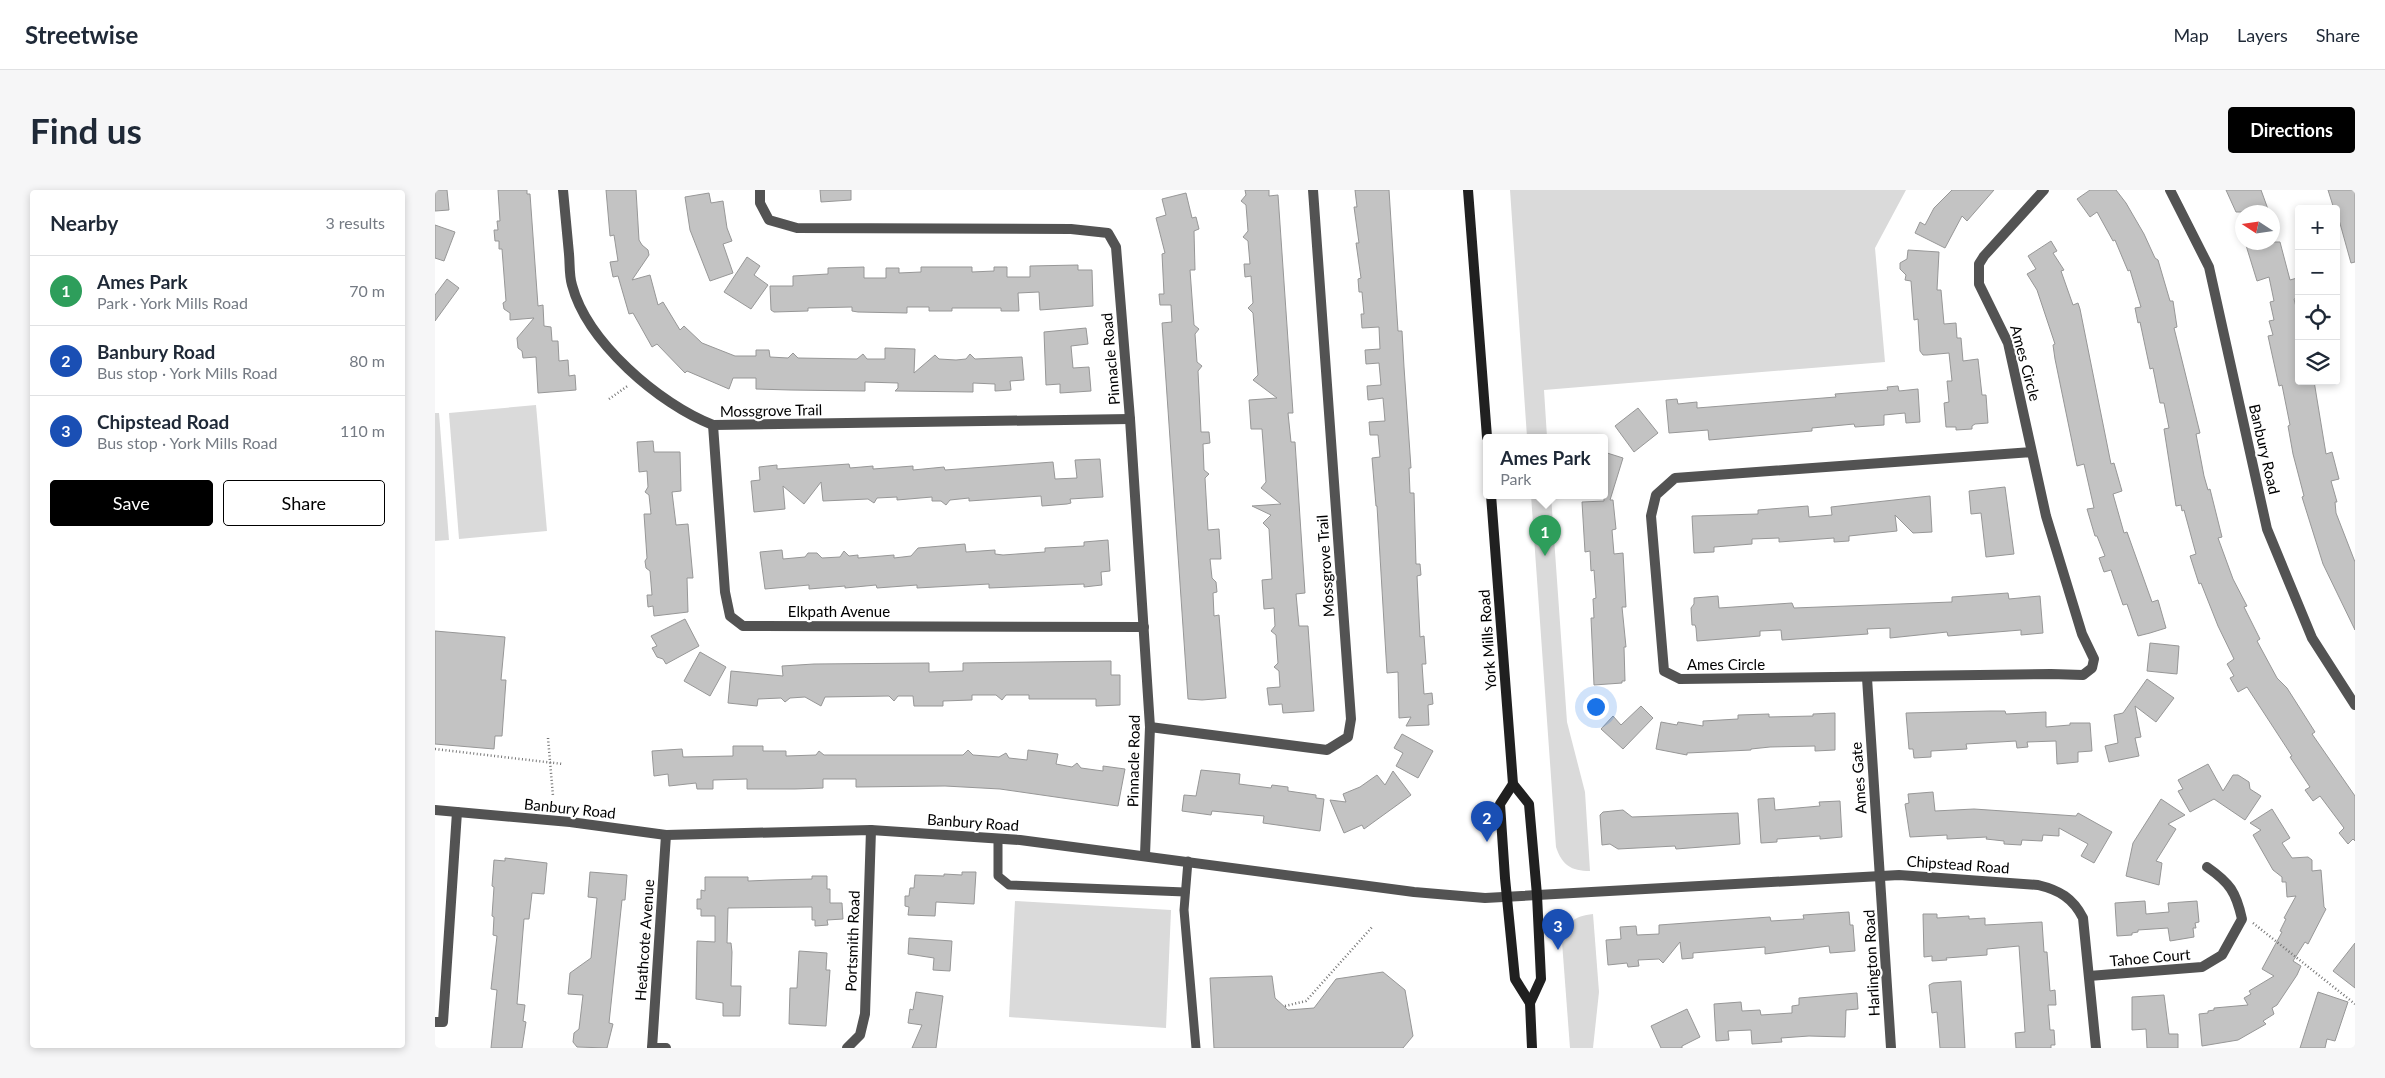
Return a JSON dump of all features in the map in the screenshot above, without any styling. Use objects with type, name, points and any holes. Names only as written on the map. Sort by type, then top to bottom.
[{"type":"main road","points":[[1468,190],[1487,434]]},
{"type":"main road","name":"York Mills Road","points":[[1491,499],[1513,784]]},
{"type":"main road","points":[[1530,1003],[1515,979],[1507,898],[1500,804],[1513,784],[1529,804],[1537,895],[1541,979],[1530,1003],[1532,1048]]},
{"type":"street","name":"Mossgrove Trail","points":[[563,190],[571,285],[592,330],[639,378],[670,402],[697,419],[713,425],[1130,419]]},
{"type":"street","name":"Pinnacle Road","points":[[760,190],[760,203],[769,220],[797,228],[1071,228],[1108,233],[1116,246],[1130,419],[1150,727],[1145,855]]},
{"type":"street","name":"Mossgrove Trail","points":[[1150,727],[1327,750],[1348,737],[1350,709],[1313,190]]},
{"type":"street","name":"Ames Circle","points":[[2032,452],[1675,478],[1656,495],[1651,516],[1664,671],[1680,679],[1867,678],[2068,675],[2083,674],[2092,668],[2093,659],[2082,634],[2045,516],[2032,452],[2008,343],[1998,318],[1979,284],[1979,264],[1984,256],[2044,190]]},
{"type":"street","name":"Banbury Road","points":[[2170,190],[2209,267],[2267,529],[2312,638],[2355,705]]},
{"type":"street","name":"Elkpath Avenue","points":[[713,425],[725,592],[730,616],[743,626],[1144,627]]},
{"type":"street","name":"Ames Gate","points":[[1867,678],[1880,876]]},
{"type":"street","name":"Banbury Road","points":[[435,810],[666,835],[871,830],[997,839],[1145,855],[1414,892],[1507,898],[1537,895]]},
{"type":"street","points":[[435,1022],[443,1022],[457,812]]},
{"type":"street","name":"Portsmith Road","points":[[847,1048],[860,1034],[865,1014],[871,830]]},
{"type":"street","name":"Heathcote Avenue","points":[[652,1048],[666,835]]},
{"type":"street","points":[[2207,867],[2224,879],[2237,896],[2242,919]]},
{"type":"street","name":"Chipstead Road","points":[[1537,895],[1899,875],[2038,885],[2054,889],[2077,906],[2083,918],[2096,1048]]},
{"type":"street","name":"Harlington Road","points":[[1880,876],[1891,1048]]},
{"type":"street","name":"Tahoe Court","points":[[2089,976],[2202,967],[2222,954],[2242,919]]},
{"type":"street","points":[[652,1048],[666,1048]]},
{"type":"lane","points":[[997,839],[998,876],[1009,886],[1185,892]]},
{"type":"lane","points":[[1189,861],[1184,910],[1196,1048]]},
{"type":"path","points":[[609,399],[639,378]]},
{"type":"path","points":[[548,738],[553,796]]},
{"type":"path","points":[[435,750],[563,764]]},
{"type":"path","points":[[2242,919],[2258,924],[2355,1004]]},
{"type":"path","points":[[1285,1006],[1306,1001],[1373,926]]},
{"type":"shaded area","points":[[1510,190],[1906,190],[1875,248],[1885,362],[1544,390],[1547,434],[1527,434]]},
{"type":"shaded area","points":[[536,405],[547,531],[459,539],[449,413]]},
{"type":"shaded area","points":[[435,413],[439,413],[449,540],[435,541]]},
{"type":"shaded area","points":[[1531,499],[1551,499],[1567,722],[1585,792],[1590,871],[1578,870],[1568,866],[1564,863],[1556,847]]},
{"type":"shaded area","points":[[1015,901],[1171,910],[1166,1028],[1009,1017]]},
{"type":"shaded area","points":[[1593,914],[1599,992],[1593,1048],[1570,1048],[1563,935],[1571,922]]},
{"type":"building","points":[[435,190],[447,190],[449,210],[435,211]]},
{"type":"building","points":[[498,190],[527,190],[527,194],[530,194],[538,306],[543,305],[544,326],[551,327],[552,341],[558,341],[559,361],[568,360],[569,376],[575,375],[576,390],[538,393],[536,357],[523,358],[522,351],[518,348],[517,338],[534,318],[510,320],[510,313],[504,309],[503,303],[506,301],[502,249],[499,249],[499,241],[495,241],[494,230],[498,230],[497,221],[500,221]]},
{"type":"building","points":[[606,190],[636,190],[639,240],[648,250],[649,255],[632,280],[650,275],[658,305],[663,302],[680,330],[684,326],[702,343],[735,356],[756,356],[756,350],[769,350],[770,357],[788,358],[793,353],[798,358],[857,359],[863,354],[867,359],[885,359],[885,348],[915,349],[914,373],[935,355],[939,359],[956,360],[966,359],[970,354],[975,359],[1022,357],[1024,380],[1010,381],[1011,390],[995,391],[995,384],[973,383],[973,392],[895,391],[898,388],[898,383],[865,382],[865,391],[756,389],[756,378],[733,378],[729,389],[687,371],[685,373],[657,344],[652,347],[633,313],[629,314],[618,276],[613,277],[610,262],[618,261],[614,235],[610,236]]},
{"type":"building","points":[[820,190],[851,190],[851,200],[821,202]]},
{"type":"building","points":[[1245,190],[1269,190],[1269,196],[1278,195],[1293,413],[1288,413],[1291,442],[1295,442],[1305,593],[1296,594],[1299,626],[1308,626],[1314,711],[1283,713],[1282,704],[1269,705],[1267,688],[1280,687],[1279,671],[1274,667],[1278,663],[1276,635],[1271,631],[1275,626],[1274,608],[1264,609],[1262,580],[1272,579],[1269,529],[1263,523],[1271,515],[1252,506],[1281,504],[1261,488],[1266,482],[1262,429],[1251,429],[1249,400],[1277,398],[1253,380],[1258,375],[1253,313],[1248,308],[1253,303],[1251,276],[1245,277],[1244,264],[1250,264],[1248,241],[1243,237],[1248,231],[1246,205],[1241,201],[1246,195]]},
{"type":"building","points":[[1355,190],[1389,190],[1398,331],[1402,331],[1411,468],[1409,468],[1410,493],[1414,493],[1416,564],[1420,564],[1421,575],[1417,576],[1420,637],[1424,636],[1426,664],[1422,664],[1424,694],[1432,693],[1433,704],[1428,705],[1429,725],[1406,726],[1411,717],[1399,718],[1398,672],[1387,673],[1377,506],[1372,458],[1380,457],[1378,435],[1370,435],[1369,422],[1385,421],[1383,398],[1368,400],[1367,386],[1381,385],[1379,363],[1366,364],[1365,350],[1380,349],[1379,327],[1362,328],[1361,314],[1364,314],[1362,292],[1359,292],[1358,279],[1361,278],[1356,243],[1359,243],[1354,207],[1357,207]]},
{"type":"building","points":[[1952,190],[1994,190],[1967,221],[1962,216],[1945,248],[1915,233],[1920,222],[1925,225],[1934,208]]},
{"type":"building","points":[[2090,190],[2116,190],[2126,203],[2155,258],[2158,260],[2170,301],[2173,301],[2177,327],[2174,328],[2200,433],[2196,434],[2204,476],[2208,490],[2210,489],[2222,537],[2218,538],[2233,579],[2247,606],[2244,607],[2260,639],[2257,641],[2277,678],[2287,688],[2315,732],[2312,734],[2355,796],[2355,841],[2353,839],[2348,844],[2339,833],[2344,828],[2320,796],[2313,801],[2305,790],[2310,787],[2247,687],[2238,692],[2230,678],[2234,676],[2227,664],[2234,659],[2218,626],[2201,583],[2199,584],[2190,556],[2196,554],[2184,510],[2182,511],[2181,505],[2176,506],[2164,429],[2169,428],[2164,403],[2160,403],[2153,368],[2150,369],[2140,322],[2138,323],[2135,308],[2141,307],[2130,270],[2128,271],[2115,240],[2113,241],[2097,212],[2090,217],[2077,199]]},
{"type":"building","points":[[2226,190],[2261,190],[2266,205],[2235,205],[2235,210]]},
{"type":"building","points":[[2328,190],[2355,190],[2355,262],[2351,263],[2340,223],[2340,205],[2333,205]]},
{"type":"building","points":[[709,193],[711,203],[723,201],[727,228],[732,241],[723,244],[733,273],[710,281],[690,230],[685,197]]},
{"type":"building","points":[[1186,193],[1192,218],[1196,217],[1199,229],[1194,231],[1195,270],[1190,270],[1194,325],[1199,329],[1195,334],[1197,362],[1202,366],[1198,371],[1201,432],[1209,432],[1210,443],[1203,444],[1204,470],[1209,474],[1205,478],[1208,530],[1219,529],[1221,559],[1210,559],[1212,578],[1216,582],[1217,592],[1213,593],[1214,616],[1219,615],[1226,698],[1202,700],[1188,699],[1162,323],[1172,322],[1171,305],[1160,305],[1159,294],[1164,294],[1162,254],[1165,253],[1156,218],[1166,215],[1162,199]]},
{"type":"building","points":[[435,225],[455,232],[444,261],[435,258]]},
{"type":"building","points":[[2051,241],[2057,251],[2053,253],[2064,270],[2061,271],[2073,305],[2078,303],[2080,309],[2111,464],[2114,463],[2122,491],[2113,494],[2124,533],[2127,532],[2152,602],[2158,600],[2166,628],[2138,636],[2127,604],[2123,605],[2111,570],[2104,572],[2099,558],[2105,556],[2097,536],[2095,536],[2087,509],[2094,508],[2084,464],[2077,466],[2055,359],[2053,345],[2055,344],[2037,290],[2027,274],[2036,269],[2028,256]]},
{"type":"building","points":[[2280,242],[2290,280],[2295,279],[2295,385],[2315,385],[2326,454],[2332,452],[2339,479],[2331,481],[2337,502],[2335,502],[2336,513],[2355,562],[2355,630],[2323,564],[2302,497],[2304,496],[2293,454],[2288,426],[2290,425],[2282,385],[2279,386],[2268,336],[2273,335],[2269,321],[2274,320],[2270,302],[2274,301],[2269,277],[2257,281],[2247,250],[2280,250]]},
{"type":"building","points":[[1908,250],[1939,252],[1937,290],[1941,290],[1944,324],[1956,323],[1957,338],[1961,338],[1963,361],[1978,359],[1982,395],[1986,395],[1988,423],[1975,424],[1972,426],[1972,429],[1956,430],[1956,427],[1946,427],[1944,403],[1949,402],[1947,381],[1952,381],[1949,353],[1923,355],[1920,351],[1918,319],[1914,320],[1911,281],[1905,280],[1906,275],[1900,269],[1900,263],[1907,259]]},
{"type":"building","points":[[747,257],[760,266],[754,275],[768,285],[751,309],[724,292]]},
{"type":"building","points":[[1078,265],[1078,270],[1092,270],[1093,306],[1040,310],[1039,292],[1018,293],[1019,311],[1001,311],[1001,308],[952,308],[952,311],[929,311],[929,307],[907,307],[907,313],[858,312],[852,311],[852,307],[808,308],[808,311],[774,312],[771,310],[770,286],[793,286],[793,276],[828,274],[828,268],[864,267],[864,278],[886,278],[886,268],[899,268],[899,273],[921,272],[921,267],[972,267],[972,272],[994,271],[994,267],[1007,267],[1007,277],[1030,277],[1030,266]]},
{"type":"building","points":[[447,279],[459,288],[435,321],[435,295]]},
{"type":"building","points":[[1086,328],[1088,344],[1071,346],[1073,368],[1089,367],[1091,391],[1060,393],[1060,384],[1046,385],[1044,332]]},
{"type":"building","points":[[1898,386],[1899,391],[1918,389],[1920,422],[1906,423],[1905,413],[1884,415],[1884,425],[1855,427],[1854,424],[1812,428],[1812,431],[1709,440],[1708,430],[1669,433],[1666,400],[1677,399],[1678,404],[1697,402],[1697,408],[1836,397],[1835,394],[1888,390],[1887,387]]},
{"type":"building","points":[[1638,408],[1658,433],[1634,452],[1615,426]]},
{"type":"building","points":[[653,441],[654,452],[680,452],[681,491],[672,492],[676,525],[688,524],[693,578],[687,578],[688,612],[654,616],[653,606],[648,607],[647,595],[652,595],[650,571],[646,568],[645,561],[647,558],[644,514],[651,514],[649,495],[645,492],[648,487],[647,471],[639,472],[637,442]]},
{"type":"building","points":[[1608,453],[1623,458],[1610,500],[1613,500],[1616,529],[1612,530],[1614,554],[1623,553],[1626,607],[1622,607],[1626,647],[1624,647],[1625,681],[1622,681],[1622,683],[1594,685],[1591,618],[1594,618],[1593,599],[1596,598],[1594,570],[1591,571],[1590,551],[1585,552],[1582,502],[1604,501],[1604,499],[1608,499]]},
{"type":"building","points":[[1100,459],[1103,497],[1070,499],[1071,503],[1067,504],[1042,506],[1041,496],[969,501],[969,498],[950,500],[946,505],[941,501],[932,501],[932,497],[897,500],[897,497],[877,498],[874,503],[868,499],[823,501],[821,482],[804,504],[783,486],[785,509],[754,512],[751,481],[760,480],[759,467],[777,465],[777,469],[849,464],[850,468],[873,466],[873,469],[913,466],[913,470],[944,467],[945,470],[1053,462],[1055,479],[1077,478],[1075,460]]},
{"type":"building","points":[[2005,487],[2014,554],[1986,557],[1981,513],[1971,514],[1969,491]]},
{"type":"building","points":[[1930,496],[1932,532],[1913,533],[1895,515],[1897,531],[1849,536],[1849,541],[1834,542],[1834,538],[1779,542],[1779,538],[1752,539],[1752,544],[1714,547],[1714,552],[1694,553],[1692,516],[1758,514],[1758,510],[1808,506],[1809,517],[1832,515],[1831,507]]},
{"type":"building","points":[[1108,540],[1110,571],[1101,572],[1102,585],[1084,587],[1084,584],[989,588],[989,584],[917,588],[917,585],[877,588],[876,585],[809,589],[809,585],[765,589],[760,552],[782,550],[783,559],[805,557],[808,553],[817,553],[822,558],[840,557],[844,551],[849,556],[858,555],[858,558],[894,555],[894,558],[911,556],[918,548],[965,544],[966,552],[995,550],[995,554],[1003,555],[1045,552],[1045,548],[1084,546],[1084,542]]},
{"type":"building","points":[[2008,593],[2009,599],[2040,596],[2043,633],[2021,635],[2021,630],[1948,636],[1947,632],[1890,638],[1890,628],[1867,629],[1868,634],[1782,640],[1781,630],[1760,631],[1760,636],[1697,641],[1696,628],[1695,625],[1692,625],[1691,608],[1694,604],[1694,598],[1718,596],[1719,608],[1792,603],[1794,608],[1952,602],[1952,597]]},
{"type":"building","points":[[685,619],[699,646],[666,664],[663,659],[657,657],[652,648],[657,646],[651,636]]},
{"type":"building","points":[[435,631],[505,637],[501,680],[506,680],[502,736],[495,736],[494,749],[435,744]]},
{"type":"building","points":[[2150,643],[2179,646],[2177,674],[2147,671]]},
{"type":"building","points":[[700,652],[726,667],[710,696],[684,681]]},
{"type":"building","points":[[1111,661],[1111,675],[1120,675],[1120,705],[1096,706],[1096,699],[1029,699],[1029,695],[1006,695],[1002,700],[996,695],[972,695],[972,700],[943,701],[943,706],[914,706],[913,696],[898,696],[894,701],[889,696],[825,697],[821,706],[805,697],[790,698],[785,702],[781,698],[758,699],[757,706],[728,703],[731,671],[783,676],[782,666],[814,664],[929,663],[929,672],[963,671],[963,663]]},
{"type":"building","points":[[2147,679],[2174,698],[2156,722],[2135,706],[2141,737],[2135,738],[2139,756],[2109,762],[2105,746],[2118,743],[2114,715],[2123,713]]},
{"type":"building","points":[[1641,706],[1653,718],[1623,749],[1601,729],[1613,716],[1621,725]]},
{"type":"building","points":[[2005,711],[2006,714],[2046,712],[2046,727],[2070,725],[2070,723],[2090,723],[2092,751],[2078,752],[2078,762],[2057,764],[2056,741],[2027,742],[2028,747],[2017,748],[2016,741],[1966,744],[1967,749],[1931,751],[1931,757],[1914,758],[1913,749],[1909,749],[1906,713]]},
{"type":"building","points":[[1835,713],[1835,750],[1815,751],[1815,746],[1770,747],[1751,750],[1687,753],[1687,755],[1656,749],[1661,722],[1677,725],[1678,722],[1703,726],[1703,721],[1738,719],[1738,715],[1769,714],[1769,717],[1813,716],[1813,714]]},
{"type":"building","points":[[1402,734],[1433,751],[1418,778],[1396,766],[1403,753],[1394,748]]},
{"type":"building","points":[[733,746],[763,746],[763,751],[786,751],[786,756],[816,755],[819,751],[824,755],[963,755],[968,750],[973,755],[999,757],[1006,753],[1009,758],[1027,760],[1028,750],[1058,754],[1056,764],[1072,767],[1077,763],[1081,768],[1103,771],[1103,766],[1125,769],[1118,806],[1000,789],[945,786],[856,787],[856,779],[823,779],[823,788],[795,789],[747,789],[747,779],[713,780],[713,789],[697,789],[696,783],[669,786],[668,774],[654,776],[652,751],[682,749],[683,757],[733,756]]},
{"type":"building","points":[[2208,764],[2223,791],[2233,775],[2238,775],[2249,782],[2250,789],[2261,796],[2245,820],[2214,799],[2190,812],[2178,791],[2183,789],[2178,780]]},
{"type":"building","points":[[1201,770],[1240,774],[1239,784],[1271,788],[1272,785],[1288,787],[1288,791],[1316,795],[1316,798],[1324,799],[1320,831],[1263,823],[1264,816],[1212,811],[1211,815],[1182,811],[1184,795],[1196,796]]},
{"type":"building","points":[[1393,771],[1411,795],[1364,829],[1362,825],[1344,833],[1330,800],[1346,802],[1343,794],[1360,787],[1377,775],[1385,785]]},
{"type":"building","points":[[1933,792],[1935,811],[1974,809],[2076,816],[2078,813],[2112,832],[2094,863],[2081,856],[2088,844],[2059,828],[2059,836],[2043,835],[2042,841],[2022,840],[2021,845],[2004,844],[2004,841],[1986,839],[1987,837],[1947,839],[1947,835],[1910,837],[1905,804],[1909,803],[1908,794]]},
{"type":"building","points":[[1774,798],[1775,810],[1820,806],[1819,802],[1840,801],[1842,837],[1820,839],[1820,836],[1777,839],[1777,842],[1761,843],[1758,799]]},
{"type":"building","points":[[2161,799],[2185,815],[2168,824],[2176,829],[2156,861],[2162,863],[2159,885],[2126,876],[2133,843]]},
{"type":"building","points":[[2272,809],[2290,838],[2282,843],[2292,858],[2308,857],[2312,860],[2312,871],[2321,870],[2324,907],[2326,909],[2308,944],[2305,942],[2293,961],[2301,966],[2277,1005],[2272,1008],[2274,1014],[2263,1021],[2266,1024],[2238,1040],[2202,1046],[2199,1014],[2208,1013],[2208,1011],[2214,1010],[2214,1008],[2248,1005],[2244,998],[2251,994],[2249,991],[2274,976],[2262,969],[2282,932],[2280,931],[2286,919],[2284,918],[2296,896],[2287,897],[2286,882],[2282,882],[2282,877],[2273,870],[2253,835],[2261,830],[2250,823]]},
{"type":"building","points":[[1623,810],[1632,817],[1738,813],[1740,844],[1676,849],[1675,846],[1618,849],[1610,844],[1602,845],[1600,815],[1603,812]]},
{"type":"building","points":[[505,858],[547,863],[544,894],[532,893],[529,919],[524,919],[517,1004],[525,1005],[523,1021],[526,1022],[522,1048],[491,1048],[497,990],[491,989],[497,936],[493,935],[494,887],[492,886],[494,860],[505,861]]},
{"type":"building","points":[[590,872],[627,875],[625,900],[622,900],[609,1023],[613,1024],[607,1048],[577,1047],[573,1042],[574,1033],[579,1029],[583,995],[568,994],[570,973],[591,958],[597,898],[588,897]]},
{"type":"building","points":[[962,872],[976,872],[974,904],[936,902],[935,916],[908,915],[909,907],[905,906],[905,896],[909,896],[910,888],[914,888],[915,875],[962,875]]},
{"type":"building","points":[[812,876],[827,876],[827,889],[830,889],[830,903],[842,903],[843,919],[827,920],[828,925],[815,926],[815,920],[812,920],[812,907],[728,908],[727,943],[731,943],[732,952],[731,986],[741,986],[740,1016],[723,1016],[723,1003],[696,999],[697,941],[715,942],[715,916],[701,916],[701,909],[697,909],[697,899],[701,899],[701,890],[705,891],[705,877],[748,877],[748,881],[812,879]]},
{"type":"building","points":[[2145,901],[2146,914],[2169,912],[2168,903],[2197,901],[2199,922],[2195,923],[2196,928],[2193,928],[2194,937],[2170,941],[2168,928],[2138,930],[2138,932],[2132,933],[2132,935],[2117,936],[2115,903]]},
{"type":"building","points":[[1849,912],[1850,925],[1853,925],[1855,951],[1830,953],[1829,946],[1765,954],[1765,947],[1693,953],[1693,958],[1682,959],[1680,942],[1663,963],[1659,959],[1638,960],[1639,966],[1628,967],[1627,963],[1608,965],[1606,940],[1621,939],[1620,927],[1636,926],[1637,935],[1659,934],[1659,925],[1770,917],[1771,921],[1804,919],[1803,915]]},
{"type":"building","points":[[1923,914],[1937,914],[1937,918],[1969,916],[1969,919],[1985,918],[1985,925],[2042,922],[2044,952],[2047,952],[2050,991],[2055,990],[2056,1005],[2048,1005],[2050,1030],[2054,1030],[2055,1045],[2051,1045],[2051,1048],[2016,1048],[2015,1033],[2025,1032],[2019,946],[1987,949],[1987,955],[1932,961],[1932,956],[1924,957]]},
{"type":"building","points":[[909,938],[952,941],[950,971],[933,970],[934,958],[908,954]]},
{"type":"building","points":[[2355,943],[2355,988],[2333,971]]},
{"type":"building","points":[[799,951],[827,953],[826,970],[830,970],[826,1026],[789,1024],[790,988],[797,988]]},
{"type":"building","points":[[1383,972],[1405,990],[1413,1036],[1403,1048],[1214,1048],[1210,978],[1272,976],[1275,998],[1288,1010],[1314,1008],[1336,979]]},
{"type":"building","points":[[1961,981],[1965,1048],[1940,1048],[1937,1012],[1932,1013],[1929,985]]},
{"type":"building","points":[[916,992],[943,996],[936,1048],[912,1048],[922,1025],[908,1023],[910,1009],[913,1010]]},
{"type":"building","points":[[2318,992],[2348,1002],[2335,1041],[2327,1039],[2325,1048],[2300,1048]]},
{"type":"building","points":[[1857,993],[1858,1009],[1846,1010],[1845,1037],[1809,1036],[1781,1038],[1782,1042],[1752,1044],[1751,1030],[1728,1031],[1729,1040],[1716,1041],[1714,1004],[1741,1002],[1742,1011],[1760,1010],[1761,1015],[1792,1013],[1792,1006],[1799,1005],[1799,998]]},
{"type":"building","points":[[2164,995],[2169,1034],[2178,1034],[2178,1048],[2147,1048],[2146,1029],[2132,1030],[2132,997]]},
{"type":"building","points":[[1687,1009],[1700,1037],[1682,1046],[1682,1048],[1661,1048],[1651,1026]]},
{"type":"place","name":"Ames Park","points":[[1545,556]]},
{"type":"place","name":"Banbury Road","points":[[1487,842]]},
{"type":"place","name":"Chipstead Road","points":[[1558,950]]}]
